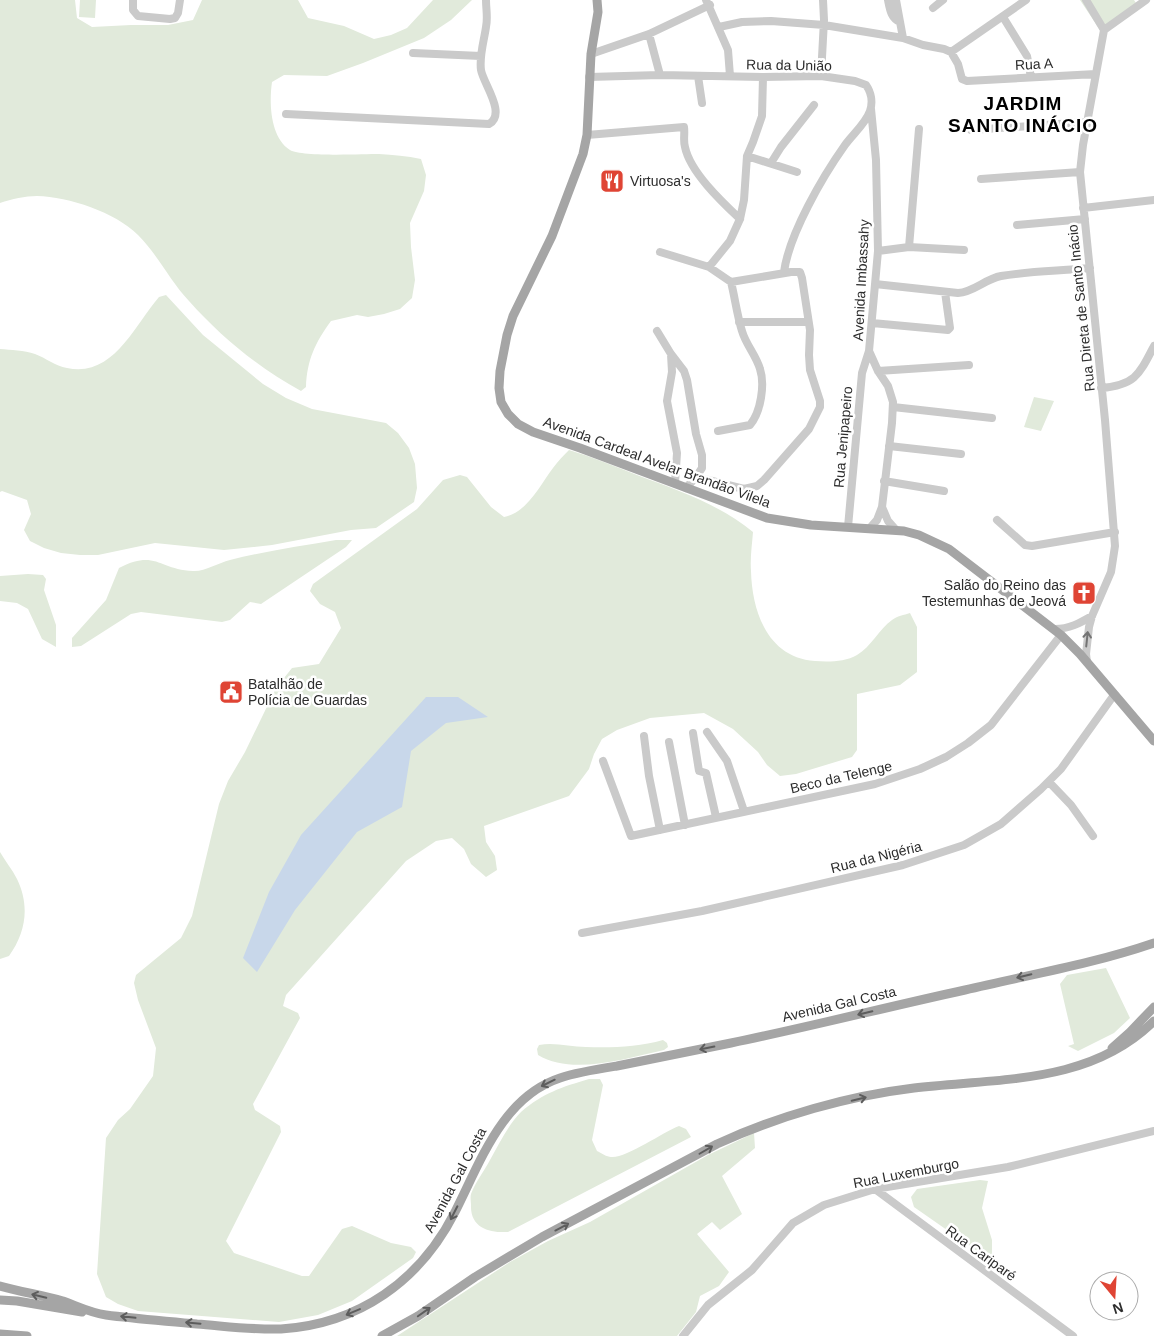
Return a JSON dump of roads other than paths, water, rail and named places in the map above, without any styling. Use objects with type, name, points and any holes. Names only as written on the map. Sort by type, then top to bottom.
[{"type":"main road","name":"Avenida Cardeal Avelar Brandão Vilela","points":[[597,0],[598,12],[589,78],[587,135],[579,168],[552,236],[513,316],[500,371],[499,388],[501,402],[512,419],[524,428],[767,518],[790,522],[896,530],[919,535],[949,549],[1058,632],[1087,662],[1154,741]]},
{"type":"main road","name":"Avenida Gal Costa","points":[[0,1286],[62,1301],[102,1314],[264,1329],[294,1328],[341,1317],[385,1295],[402,1282],[427,1257],[453,1216],[493,1135],[520,1103],[538,1088],[548,1083],[575,1074],[734,1042],[1056,969],[1154,943]]},
{"type":"main road","name":"Avenida Gal Costa","points":[[1056,969],[1076,969],[1154,949]]},
{"type":"main road","points":[[1098,1059],[1130,1032],[1154,1007]]},
{"type":"main road","points":[[382,1336],[405,1324],[542,1237],[742,1132],[781,1118],[868,1096],[914,1088],[1035,1077],[1063,1071],[1098,1059],[1128,1043],[1154,1021]]},
{"type":"main road","points":[[0,1300],[102,1314]]},
{"type":"main road","points":[[0,1334],[27,1336]]},
{"type":"street","points":[[132,0],[135,13],[138,16],[170,19],[175,18],[178,13],[180,0]]},
{"type":"street","points":[[286,114],[489,124],[495,118],[494,105],[481,71],[481,56],[487,25],[486,0]]},
{"type":"street","points":[[821,76],[824,25],[823,0]]},
{"type":"street","points":[[888,0],[892,16],[900,22]]},
{"type":"street","points":[[896,0],[903,38]]},
{"type":"street","points":[[933,8],[943,0]]},
{"type":"street","points":[[719,27],[742,22],[771,21],[824,25],[903,38],[951,52],[1026,0]]},
{"type":"street","points":[[1086,0],[1104,30],[1140,2]]},
{"type":"street","points":[[591,54],[649,34],[708,2],[728,50],[730,76]]},
{"type":"street","points":[[1003,16],[1027,56],[1031,77]]},
{"type":"street","name":"Rua Direta de Santo Inácio","points":[[1087,662],[1087,638],[1092,616],[1111,572],[1115,546],[1080,172],[1082,145],[1104,30]]},
{"type":"street","points":[[649,34],[660,75]]},
{"type":"street","name":"Rua A","points":[[951,52],[958,64],[962,79],[973,81],[1096,74]]},
{"type":"street","points":[[413,53],[481,56]]},
{"type":"street","name":"Rua da União","points":[[589,78],[660,75],[821,76],[855,81],[866,85],[871,95],[871,109]]},
{"type":"street","points":[[698,76],[702,103]]},
{"type":"street","points":[[710,267],[730,241],[740,219],[744,200],[747,156],[762,116],[763,77]]},
{"type":"street","points":[[771,163],[814,105]]},
{"type":"street","points":[[784,272],[791,247],[806,211],[836,159],[871,109]]},
{"type":"street","name":"Avenida Imbassahy","points":[[870,528],[877,520],[882,507],[893,407],[888,386],[878,372],[870,351],[878,251],[876,160],[871,109]]},
{"type":"street","points":[[971,130],[1087,122]]},
{"type":"street","points":[[587,135],[683,127],[684,146],[687,155],[716,196],[740,219]]},
{"type":"street","points":[[909,247],[919,129]]},
{"type":"street","points":[[747,156],[797,172]]},
{"type":"street","points":[[982,179],[1080,172]]},
{"type":"street","points":[[1084,208],[1154,200]]},
{"type":"street","points":[[1017,225],[1084,219]]},
{"type":"street","points":[[878,251],[909,247],[964,250]]},
{"type":"street","points":[[660,252],[710,267],[731,282],[739,322],[747,346],[760,368],[762,380],[761,396],[756,415],[750,425],[718,430]]},
{"type":"street","points":[[875,284],[965,293],[989,280],[1006,275],[1090,268]]},
{"type":"street","points":[[696,477],[744,489],[757,486],[809,429],[819,413],[820,400],[810,370],[808,322],[800,272],[784,272],[731,282]]},
{"type":"street","points":[[872,323],[948,330],[950,326],[945,292]]},
{"type":"street","points":[[739,322],[808,322]]},
{"type":"street","points":[[657,331],[684,371],[702,455],[702,468],[686,488]]},
{"type":"street","points":[[1101,388],[1120,386],[1133,380],[1141,371],[1154,346]]},
{"type":"street","name":"Rua Jenipapeiro","points":[[848,527],[862,373],[870,351]]},
{"type":"street","points":[[671,354],[672,372],[667,401],[677,453],[675,483]]},
{"type":"street","points":[[878,372],[969,365]]},
{"type":"street","points":[[893,407],[992,418]]},
{"type":"street","points":[[889,446],[961,454]]},
{"type":"street","points":[[884,481],[944,491]]},
{"type":"street","points":[[882,507],[888,520],[896,530]]},
{"type":"street","points":[[997,520],[1026,545],[1032,546],[1115,532]]},
{"type":"street","points":[[1058,632],[1092,616]]},
{"type":"street","name":"Beco da Telenge","points":[[603,761],[631,836],[875,784],[920,769],[946,757],[991,725],[1058,632]]},
{"type":"street","name":"Rua da Nigéria","points":[[582,933],[702,911],[902,865],[964,845],[1001,824],[1049,782],[1061,769],[1114,695]]},
{"type":"street","points":[[693,732],[699,771],[706,773],[716,818]]},
{"type":"street","points":[[707,732],[727,761],[744,811]]},
{"type":"street","points":[[644,736],[648,776],[660,830]]},
{"type":"street","points":[[669,742],[685,825]]},
{"type":"street","points":[[1049,782],[1071,805],[1093,836]]},
{"type":"street","name":"Rua Luxemburgo","points":[[684,1336],[708,1305],[752,1270],[793,1224],[824,1205],[874,1189],[1008,1167],[1154,1131]]},
{"type":"street","name":"Rua Cariparé","points":[[874,1189],[1073,1336]]},
{"type":"water","points":[[426,697],[458,697],[488,717],[446,723],[411,751],[402,807],[357,832],[295,910],[257,972],[243,958],[269,892],[301,835]]},
{"type":"place","name":"Virtuosa's","points":[[612,181]]},
{"type":"place","name":"Salão do Reino das Testemunhas de Jeová","points":[[1084,593]]},
{"type":"place","name":"Batalhão de Polícia de Guardas","points":[[231,692]]},
{"type":"district","name":"JARDIM SANTO INÁCIO","points":[[1023,114]]}]
